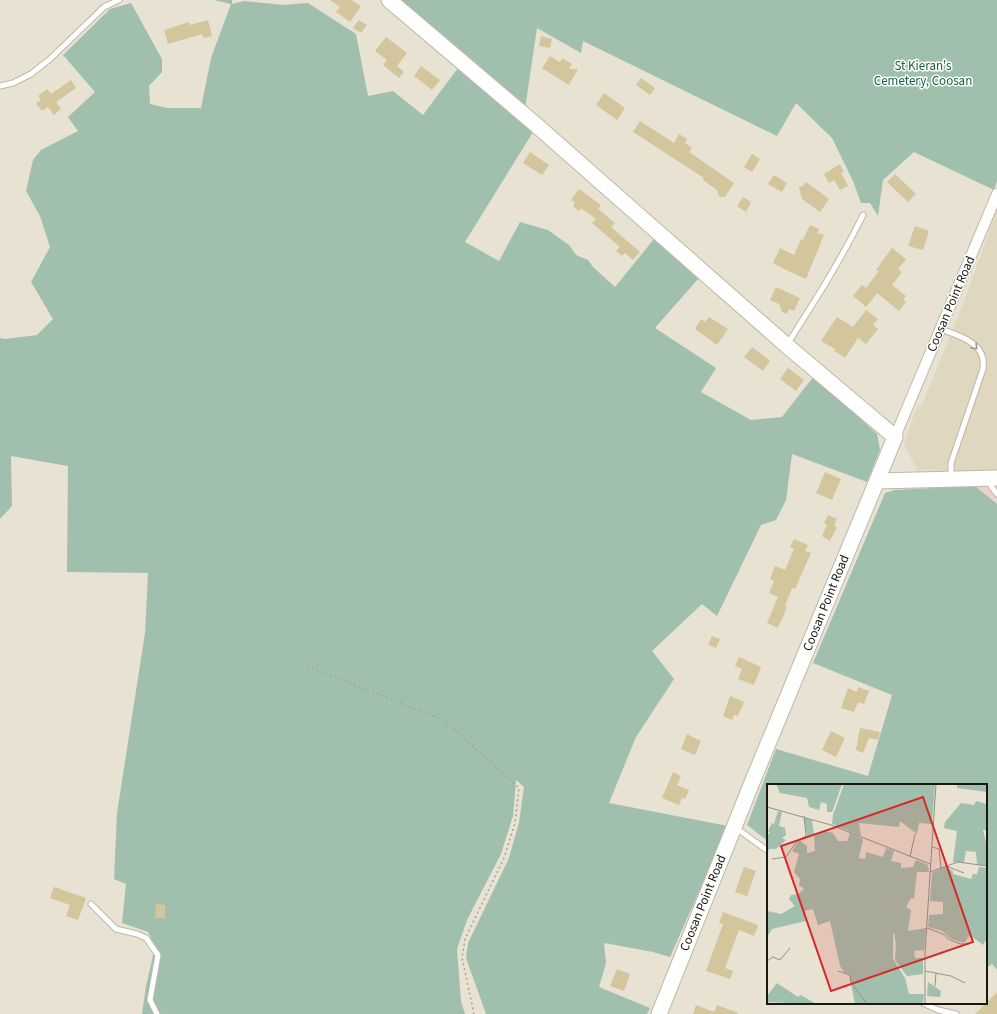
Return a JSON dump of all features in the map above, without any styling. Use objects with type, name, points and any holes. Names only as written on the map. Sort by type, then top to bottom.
[{"type":"street","points":[[389,0],[535,124],[786,345],[895,437]]},
{"type":"street","name":"Coosan Point Road","points":[[659,1014],[734,827],[997,194]]},
{"type":"street","points":[[877,481],[993,478]]},
{"type":"lane","points":[[0,86],[13,83],[31,74],[50,59],[104,7],[119,0]]},
{"type":"lane","points":[[786,345],[814,303],[847,247],[863,215]]},
{"type":"lane","points":[[941,329],[967,339],[978,348],[983,360],[983,369],[951,463],[951,480]]},
{"type":"lane","points":[[993,478],[991,486],[997,494]]},
{"type":"lane","points":[[734,827],[767,850]]},
{"type":"lane","points":[[90,904],[116,929],[137,934],[146,938],[158,956],[150,1000],[157,1014]]},
{"type":"lane","points":[[925,1004],[938,1010],[956,1014]]},
{"type":"path","points":[[307,666],[444,720],[519,788],[515,823],[504,858],[465,939],[462,958],[474,1014]]},
{"type":"shaded area","points":[[997,209],[997,472],[917,470],[904,444],[917,406],[922,405],[965,299]]},
{"type":"shaded area","points":[[997,484],[997,504],[975,486]]},
{"type":"green space","points":[[214,0],[232,0],[232,4],[244,1],[283,5],[308,3],[356,34],[368,96],[393,91],[423,115],[458,68],[533,132],[465,242],[499,261],[520,222],[548,230],[569,245],[576,255],[588,260],[593,267],[615,287],[654,239],[698,279],[655,328],[716,368],[701,392],[751,420],[782,417],[814,376],[877,434],[880,450],[867,482],[792,454],[786,500],[776,520],[761,525],[717,616],[702,604],[652,651],[674,679],[636,737],[609,803],[728,826],[670,957],[653,952],[604,943],[606,963],[599,987],[650,1008],[647,1014],[486,1014],[466,958],[468,943],[509,858],[519,822],[524,787],[516,780],[513,816],[501,854],[467,920],[457,949],[461,1001],[465,1014],[142,1014],[146,986],[155,947],[148,932],[122,923],[126,884],[114,879],[117,813],[145,633],[148,573],[67,572],[68,466],[11,456],[12,506],[0,519],[0,338],[5,339],[37,335],[53,319],[31,282],[50,247],[40,216],[26,191],[33,160],[41,150],[78,131],[68,117],[95,92],[63,55],[110,9],[131,3],[162,59],[162,72],[149,86],[150,104],[167,108],[201,108],[211,58],[231,4]]},
{"type":"green space","name":"St Kieran's Cemetery, Coosan","points":[[401,0],[997,0],[997,181],[994,190],[914,152],[883,180],[878,216],[870,203],[861,203],[853,181],[832,138],[796,103],[777,136],[583,41],[581,53],[537,28],[525,109]]},
{"type":"green space","points":[[975,486],[997,504],[997,970],[992,964],[987,967],[987,784],[767,784],[767,840],[747,825],[776,749],[868,776],[892,695],[813,663],[885,493],[895,490]]},
{"type":"building","points":[[330,0],[351,0],[361,6],[350,22],[336,12],[340,7]]},
{"type":"building","points":[[208,20],[212,36],[204,38],[202,34],[168,44],[164,30],[189,22],[190,25]]},
{"type":"building","points":[[359,20],[367,25],[361,33],[353,28]]},
{"type":"building","points":[[541,36],[552,39],[550,48],[539,46]]},
{"type":"building","points":[[386,37],[407,53],[397,66],[404,72],[399,78],[383,65],[387,60],[375,51]]},
{"type":"building","points":[[550,56],[560,62],[562,58],[572,64],[569,69],[578,69],[569,85],[542,68]]},
{"type":"building","points":[[421,66],[440,80],[432,90],[414,76]]},
{"type":"building","points":[[641,78],[655,88],[650,95],[636,85]]},
{"type":"building","points":[[71,80],[76,88],[56,102],[61,109],[54,115],[48,107],[42,111],[36,103],[41,100],[38,96],[47,89],[51,94]]},
{"type":"building","points":[[604,93],[625,108],[617,120],[596,105]]},
{"type":"building","points":[[640,121],[674,143],[679,134],[687,139],[685,143],[692,148],[689,152],[734,183],[725,197],[719,196],[717,190],[703,180],[704,178],[633,132]]},
{"type":"building","points":[[530,152],[549,165],[542,175],[523,163]]},
{"type":"building","points":[[752,154],[760,159],[752,172],[744,167]]},
{"type":"building","points":[[840,164],[844,172],[841,173],[848,186],[840,190],[834,180],[829,183],[824,174]]},
{"type":"building","points":[[895,174],[916,194],[908,202],[887,182]]},
{"type":"building","points":[[774,175],[787,183],[782,192],[768,184]]},
{"type":"building","points":[[806,182],[829,199],[820,212],[802,199],[799,187],[803,186]]},
{"type":"building","points":[[579,189],[601,205],[598,209],[615,223],[611,227],[640,252],[633,260],[625,253],[622,256],[616,251],[620,247],[592,223],[596,219],[581,208],[579,211],[573,206],[575,203],[571,200]]},
{"type":"building","points":[[743,197],[751,202],[746,212],[737,206]]},
{"type":"building","points":[[810,225],[819,229],[817,233],[824,235],[806,279],[773,263],[780,248],[794,255],[801,239],[803,240]]},
{"type":"building","points":[[915,226],[929,231],[923,250],[908,246]]},
{"type":"building","points":[[892,248],[906,259],[898,269],[902,272],[892,285],[906,296],[903,299],[906,302],[899,311],[877,293],[866,307],[853,296],[862,285],[866,288],[879,271],[876,270]]},
{"type":"building","points":[[776,287],[800,298],[794,311],[789,309],[787,314],[782,312],[779,304],[770,300]]},
{"type":"building","points":[[866,310],[878,319],[873,325],[878,329],[866,344],[858,338],[845,358],[834,351],[835,349],[821,341],[837,317],[853,327]]},
{"type":"building","points":[[709,317],[728,329],[717,345],[695,329],[701,319],[705,322]]},
{"type":"building","points":[[752,347],[770,361],[763,371],[744,357]]},
{"type":"building","points":[[788,368],[804,380],[796,391],[780,379]]},
{"type":"building","points":[[825,472],[841,479],[832,500],[816,493]]},
{"type":"building","points":[[828,515],[837,519],[834,526],[837,527],[830,541],[822,536],[827,525],[824,523]]},
{"type":"building","points":[[794,539],[808,545],[805,551],[811,553],[795,589],[792,588],[785,606],[787,607],[778,628],[767,623],[778,597],[769,593],[774,581],[770,579],[775,566],[785,570],[794,549],[790,547]]},
{"type":"building","points":[[712,636],[720,639],[716,648],[708,645]]},
{"type":"building","points":[[739,657],[761,667],[754,685],[738,679],[742,669],[735,666]]},
{"type":"building","points":[[858,687],[869,691],[864,704],[858,702],[854,712],[841,708],[848,688],[857,692]]},
{"type":"building","points":[[730,696],[744,702],[738,716],[734,715],[732,720],[723,716]]},
{"type":"building","points":[[860,728],[880,732],[878,740],[869,738],[863,753],[856,750]]},
{"type":"building","points":[[831,731],[845,738],[836,757],[822,750]]},
{"type":"building","points":[[687,734],[701,741],[695,755],[681,749]]},
{"type":"building","points":[[673,772],[681,776],[677,785],[689,790],[685,799],[682,798],[679,805],[662,798]]},
{"type":"building","points":[[744,867],[756,871],[747,896],[735,892]]},
{"type":"building","points":[[54,887],[86,898],[78,920],[66,916],[70,905],[50,898]]},
{"type":"building","points":[[156,904],[165,905],[165,918],[155,918]]},
{"type":"building","points":[[723,912],[758,925],[754,936],[739,930],[725,968],[733,971],[730,979],[706,971],[723,924],[719,923]]},
{"type":"building","points":[[617,969],[630,974],[624,991],[610,986]]},
{"type":"building","points":[[997,992],[997,1014],[975,1014],[985,1004],[987,1004],[987,1002]]},
{"type":"building","points":[[696,1005],[714,1012],[717,1005],[738,1014],[693,1014]]}]
